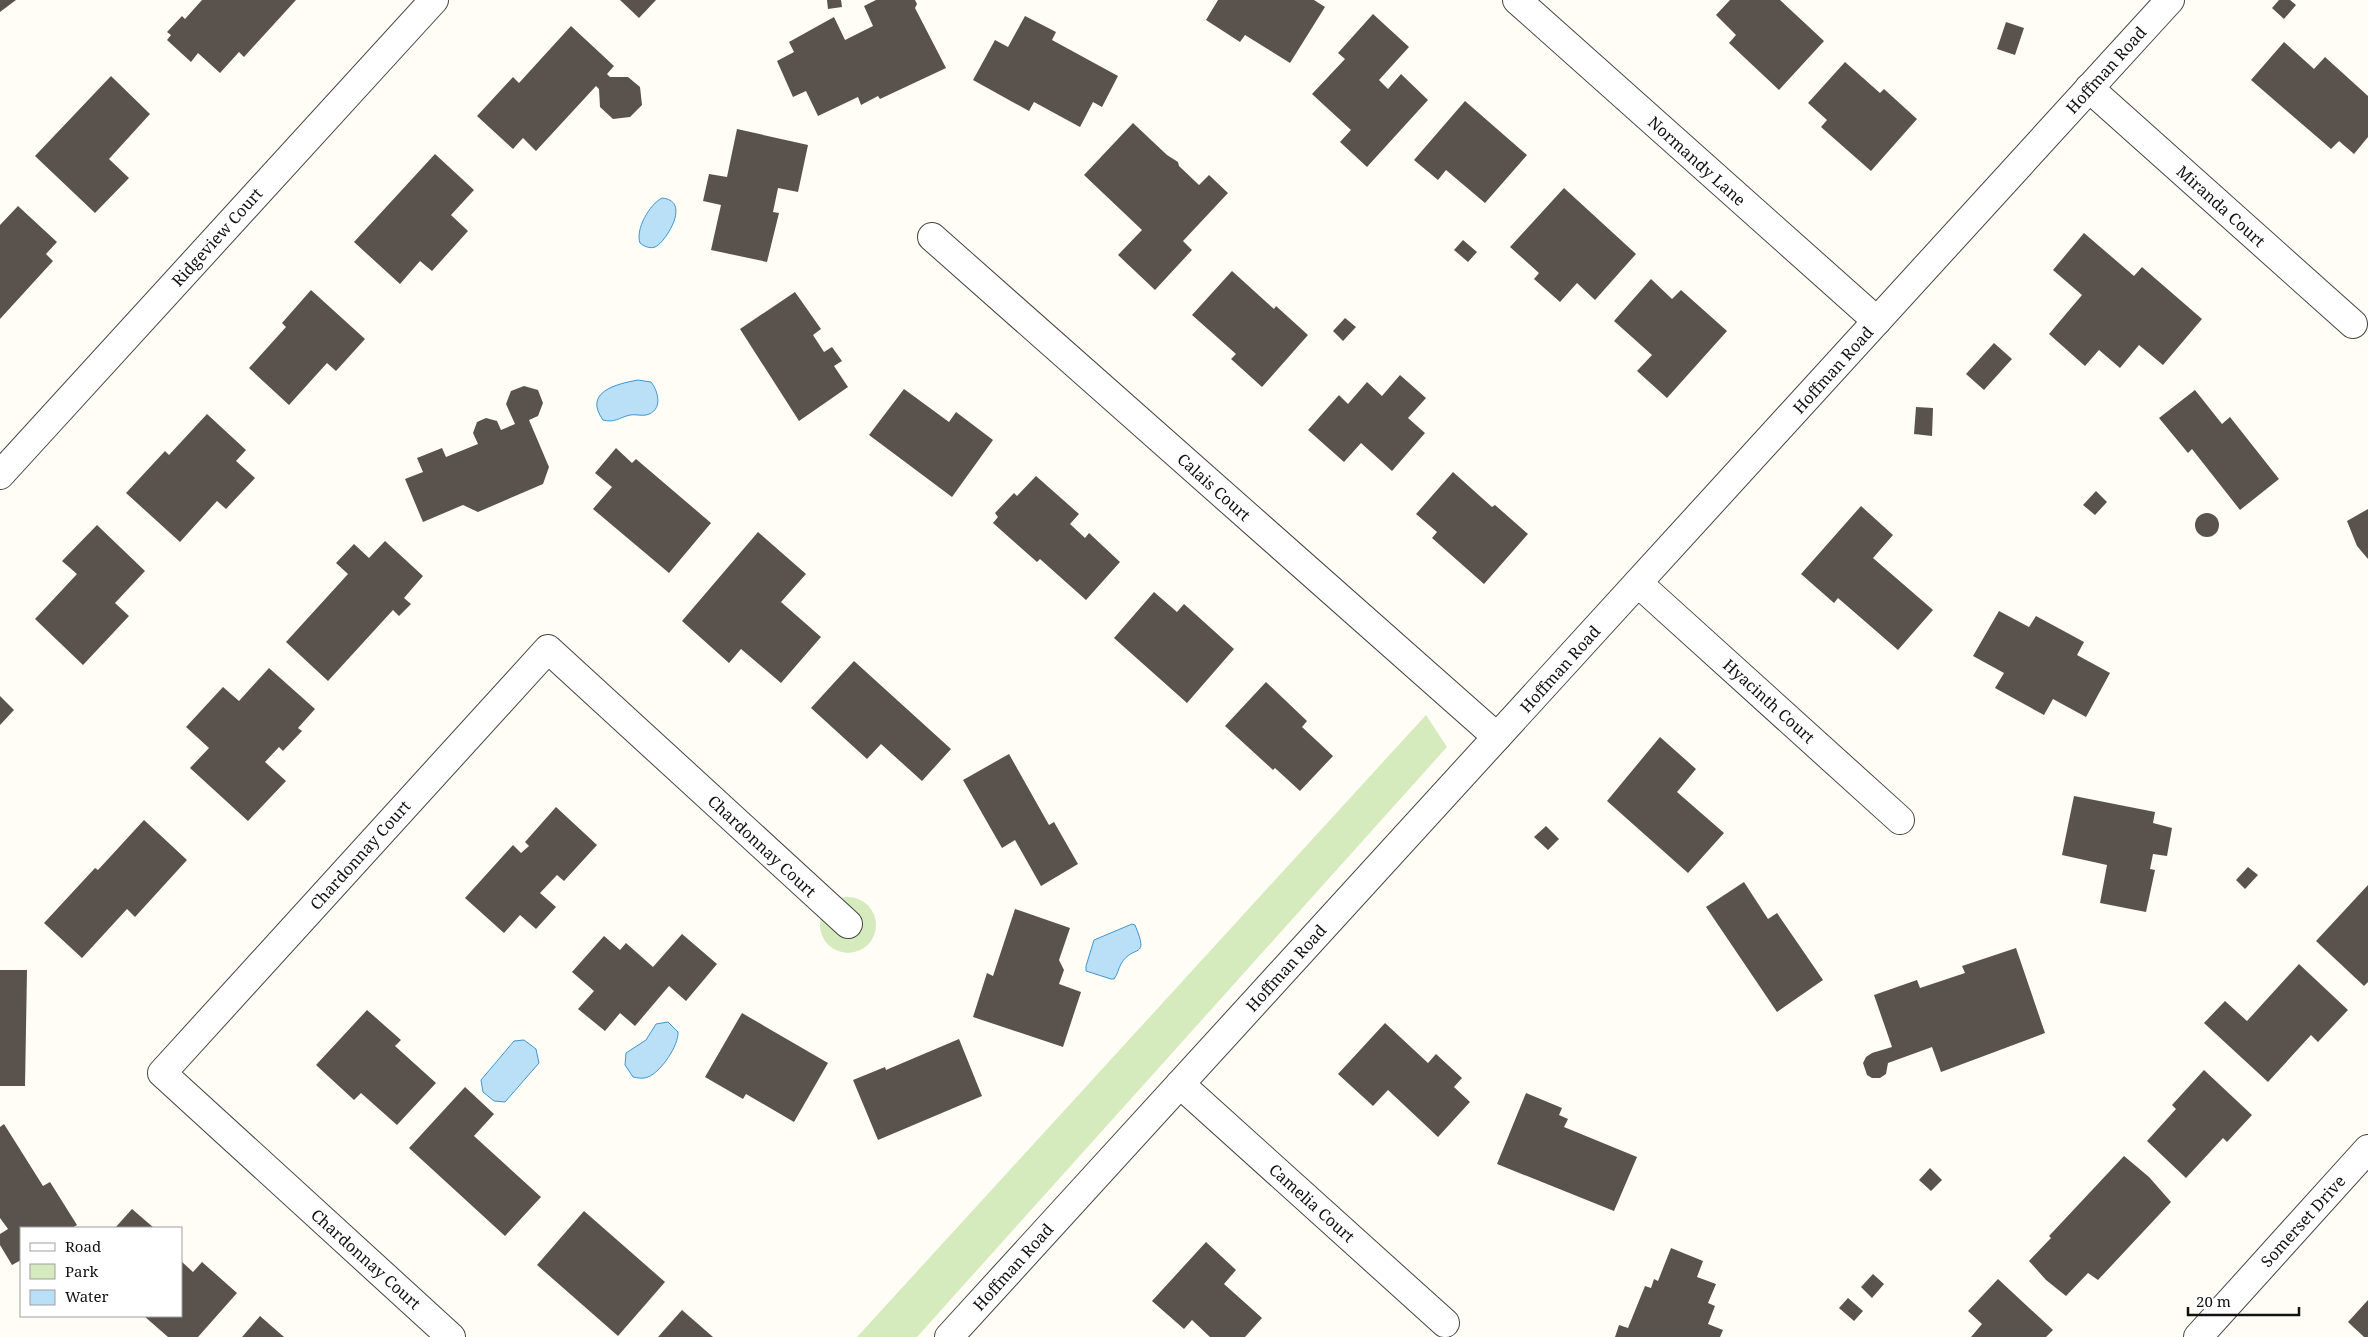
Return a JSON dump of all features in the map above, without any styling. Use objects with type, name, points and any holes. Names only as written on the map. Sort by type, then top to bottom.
[{"type":"street","name":"Ridgeview Court","points":[[0,475],[434,0]]},
{"type":"street","name":"Normandy Lane","points":[[1518,0],[1877,321]]},
{"type":"street","name":"Hoffman Road","points":[[949,1337],[2170,0]]},
{"type":"street","name":"Miranda Court","points":[[2089,88],[2353,324]]},
{"type":"street","name":"Calais Court","points":[[932,237],[1497,737]]},
{"type":"street","name":"Hyacinth Court","points":[[1638,583],[1900,820]]},
{"type":"street","name":"Chardonnay Court","points":[[451,1337],[162,1073],[548,649],[848,924]]},
{"type":"street","name":"Camelia Court","points":[[1180,1084],[1445,1323]]},
{"type":"street","name":"Somerset Drive","points":[[2198,1337],[2368,1149]]},
{"type":"green space","points":[[1426,715],[1447,747],[917,1337],[857,1337]]},
{"type":"green space","points":[[843,897],[853,897],[868,905],[874,914],[876,925],[874,936],[868,945],[853,953],[843,953],[832,948],[825,941],[820,930],[820,920],[825,909],[832,902]]},
{"type":"water","points":[[662,198],[671,201],[675,207],[674,222],[659,244],[653,248],[647,247],[640,243],[639,237],[642,224],[648,211]]},
{"type":"water","points":[[638,380],[651,382],[654,386],[658,401],[655,410],[646,415],[626,416],[614,421],[603,420],[598,410],[597,402],[599,396],[612,387]]},
{"type":"water","points":[[1132,924],[1135,925],[1139,936],[1140,948],[1126,958],[1114,979],[1086,971],[1094,940]]},
{"type":"water","points":[[668,1022],[678,1032],[678,1037],[668,1058],[658,1070],[648,1077],[633,1077],[625,1065],[626,1053],[646,1040],[656,1024]]},
{"type":"water","points":[[524,1040],[536,1049],[539,1063],[505,1102],[494,1101],[483,1092],[481,1080],[514,1041]]},
{"type":"building","points":[[0,0],[16,0],[0,12]]},
{"type":"building","points":[[202,0],[296,0],[244,57],[239,52],[220,73],[198,53],[191,62],[167,40],[171,35],[167,32],[182,16],[185,19]]},
{"type":"building","points":[[620,0],[656,0],[639,18]]},
{"type":"building","points":[[827,0],[841,0],[842,7],[828,9]]},
{"type":"building","points":[[876,0],[915,0],[917,4],[915,8],[946,68],[880,99],[878,96],[861,105],[858,97],[818,116],[806,91],[793,97],[777,61],[794,52],[789,42],[834,17],[845,40],[873,26],[864,6]]},
{"type":"building","points":[[1218,0],[1314,0],[1325,7],[1290,63],[1245,35],[1240,42],[1206,20]]},
{"type":"building","points":[[1730,0],[1780,0],[1824,41],[1779,90],[1729,43],[1736,35],[1716,15]]},
{"type":"building","points":[[2279,0],[2290,0],[2296,5],[2284,19],[2272,8]]},
{"type":"building","points":[[1373,14],[1409,47],[1379,80],[1388,89],[1401,74],[1428,100],[1367,167],[1340,142],[1351,130],[1312,94],[1345,59],[1338,53]]},
{"type":"building","points":[[1025,16],[1056,32],[1052,40],[1118,76],[1102,107],[1093,102],[1080,127],[1034,102],[1029,111],[973,80],[995,40],[1008,47]]},
{"type":"building","points":[[2006,22],[2024,28],[2015,55],[1997,49]]},
{"type":"building","points":[[571,26],[614,66],[607,74],[610,77],[628,77],[640,87],[642,105],[630,117],[613,119],[600,107],[599,89],[596,86],[536,151],[523,138],[513,149],[477,116],[513,77],[519,83]]},
{"type":"building","points":[[2284,42],[2314,69],[2325,57],[2368,96],[2368,137],[2354,154],[2339,141],[2331,149],[2251,80]]},
{"type":"building","points":[[1845,62],[1880,93],[1884,89],[1917,119],[1871,171],[1821,127],[1827,120],[1808,103]]},
{"type":"building","points":[[111,76],[150,114],[109,159],[129,178],[95,213],[35,156]]},
{"type":"building","points":[[1465,101],[1527,155],[1485,203],[1446,170],[1438,180],[1414,160]]},
{"type":"building","points":[[1133,123],[1167,155],[1178,162],[1179,166],[1199,185],[1209,175],[1228,193],[1183,241],[1192,250],[1155,290],[1118,255],[1142,230],[1084,175]]},
{"type":"building","points":[[737,129],[808,145],[798,192],[778,188],[773,212],[779,213],[767,262],[711,250],[721,205],[703,201],[709,174],[727,177]]},
{"type":"building","points":[[435,154],[474,190],[451,215],[468,231],[432,271],[420,261],[400,284],[354,242]]},
{"type":"building","points":[[1564,188],[1636,254],[1595,300],[1577,283],[1560,302],[1534,279],[1539,273],[1510,247]]},
{"type":"building","points":[[18,206],[57,242],[46,254],[53,261],[0,319],[0,225]]},
{"type":"building","points":[[2084,233],[2134,276],[2142,267],[2202,319],[2163,365],[2139,345],[2120,368],[2099,350],[2085,366],[2049,334],[2082,295],[2053,270]]},
{"type":"building","points":[[1463,240],[1477,252],[1468,262],[1454,250]]},
{"type":"building","points":[[1232,271],[1274,309],[1276,306],[1308,335],[1262,387],[1231,359],[1236,354],[1192,315]]},
{"type":"building","points":[[1651,279],[1672,299],[1681,290],[1727,331],[1667,398],[1637,371],[1652,355],[1614,321]]},
{"type":"building","points":[[311,290],[365,339],[336,371],[327,363],[289,405],[249,368],[286,327],[282,323]]},
{"type":"building","points":[[795,292],[821,329],[813,335],[824,352],[832,347],[842,361],[834,366],[848,387],[799,421],[740,329]]},
{"type":"building","points":[[1345,318],[1356,327],[1343,341],[1333,331]]},
{"type":"building","points":[[1994,343],[2012,359],[1984,390],[1966,374]]},
{"type":"building","points":[[1400,375],[1426,398],[1408,418],[1425,433],[1392,471],[1361,443],[1344,462],[1308,430],[1339,395],[1348,404],[1367,382],[1382,396]]},
{"type":"building","points":[[524,386],[538,390],[543,403],[538,416],[529,420],[549,467],[543,484],[478,512],[463,505],[423,522],[405,479],[423,472],[417,458],[442,448],[446,457],[478,444],[473,433],[477,422],[486,418],[497,421],[501,430],[515,424],[506,404],[511,391]]},
{"type":"building","points":[[904,389],[949,422],[956,412],[993,440],[952,497],[869,435]]},
{"type":"building","points":[[2195,390],[2222,424],[2230,417],[2279,479],[2240,510],[2192,449],[2188,453],[2159,418]]},
{"type":"building","points":[[1916,407],[1933,408],[1932,436],[1914,434]]},
{"type":"building","points":[[207,414],[246,450],[236,461],[255,478],[226,509],[217,501],[180,542],[126,493],[165,451],[169,455]]},
{"type":"building","points":[[616,448],[632,463],[636,459],[711,523],[669,573],[593,509],[612,487],[595,473]]},
{"type":"building","points":[[1453,472],[1492,507],[1495,505],[1528,534],[1484,584],[1432,538],[1437,532],[1416,514]]},
{"type":"building","points":[[1036,476],[1079,514],[1070,524],[1085,538],[1089,533],[1120,562],[1086,600],[1040,559],[1037,562],[993,523],[998,517],[995,513],[1014,493],[1017,496]]},
{"type":"building","points":[[2096,491],[2107,502],[2095,515],[2083,505]]},
{"type":"building","points":[[1861,506],[1893,535],[1873,558],[1933,610],[1898,650],[1838,598],[1834,603],[1801,574]]},
{"type":"building","points":[[2368,509],[2368,559],[2357,546],[2347,521]]},
{"type":"building","points":[[2207,513],[2216,516],[2219,525],[2216,534],[2207,537],[2198,534],[2195,525],[2198,516]]},
{"type":"building","points":[[97,525],[145,571],[115,603],[129,616],[83,665],[35,619],[77,574],[62,561]]},
{"type":"building","points":[[758,532],[806,574],[781,602],[821,637],[781,683],[741,649],[729,663],[682,621]]},
{"type":"building","points":[[385,541],[423,576],[404,598],[411,604],[399,616],[393,610],[328,681],[286,642],[348,574],[336,563],[354,544],[369,558]]},
{"type":"building","points":[[1154,592],[1177,612],[1184,604],[1234,649],[1187,703],[1114,638]]},
{"type":"building","points":[[1999,611],[2029,627],[2036,616],[2084,642],[2077,655],[2110,673],[2086,717],[2053,699],[2044,715],[1995,688],[2004,673],[1973,656]]},
{"type":"building","points":[[854,661],[951,749],[922,781],[881,744],[867,759],[811,708]]},
{"type":"building","points":[[269,668],[315,709],[298,728],[302,731],[283,751],[279,747],[265,762],[286,781],[248,821],[190,768],[209,748],[186,727],[223,687],[239,701]]},
{"type":"building","points":[[1266,682],[1307,721],[1302,727],[1333,756],[1300,791],[1275,768],[1273,770],[1225,726]]},
{"type":"building","points":[[0,696],[14,710],[0,725]]},
{"type":"building","points":[[1660,737],[1696,769],[1677,792],[1724,833],[1688,873],[1607,801]]},
{"type":"building","points":[[1009,754],[1049,825],[1054,822],[1078,864],[1041,886],[1015,840],[1002,848],[963,780]]},
{"type":"building","points":[[2074,796],[2155,812],[2153,823],[2172,828],[2167,856],[2153,854],[2150,869],[2155,870],[2146,912],[2100,903],[2107,865],[2062,855]]},
{"type":"building","points":[[556,807],[597,845],[564,881],[557,875],[540,893],[556,907],[536,929],[520,915],[504,933],[465,898],[513,845],[521,853],[529,846],[525,842]]},
{"type":"building","points":[[144,820],[187,860],[135,917],[127,909],[82,958],[44,923],[95,868],[98,870]]},
{"type":"building","points":[[1546,826],[1559,839],[1548,850],[1534,837]]},
{"type":"building","points":[[2248,867],[2258,875],[2245,889],[2236,880]]},
{"type":"building","points":[[1744,882],[1768,919],[1777,913],[1823,980],[1777,1012],[1706,907]]},
{"type":"building","points":[[2368,885],[2368,982],[2364,986],[2316,941]]},
{"type":"building","points":[[1015,909],[1070,928],[1059,960],[1064,970],[1059,984],[1081,992],[1063,1047],[973,1017],[987,973],[993,976]]},
{"type":"building","points":[[682,934],[717,964],[686,1001],[669,986],[635,1026],[620,1013],[605,1031],[578,1009],[594,991],[572,972],[604,936],[620,950],[626,943],[653,967]]},
{"type":"building","points":[[2016,948],[2045,1033],[1941,1072],[1932,1047],[1888,1063],[1886,1074],[1880,1078],[1872,1078],[1867,1075],[1863,1063],[1866,1057],[1872,1053],[1892,1047],[1874,995],[1917,980],[1920,988],[1965,973],[1962,966]]},
{"type":"building","points":[[2299,964],[2348,1010],[2318,1042],[2311,1035],[2268,1082],[2204,1023],[2225,1001],[2247,1021]]},
{"type":"building","points":[[0,970],[27,970],[25,1086],[0,1086]]},
{"type":"building","points":[[367,1010],[401,1040],[395,1046],[436,1083],[397,1125],[361,1093],[354,1100],[316,1065]]},
{"type":"building","points":[[742,1013],[828,1063],[794,1122],[746,1094],[743,1099],[705,1077]]},
{"type":"building","points":[[1385,1023],[1428,1063],[1436,1054],[1462,1078],[1454,1087],[1470,1102],[1438,1137],[1388,1090],[1373,1106],[1338,1074]]},
{"type":"building","points":[[959,1039],[982,1096],[878,1140],[853,1080],[885,1067],[886,1070]]},
{"type":"building","points":[[2204,1070],[2252,1115],[2227,1142],[2223,1138],[2186,1178],[2147,1141],[2176,1109],[2172,1105]]},
{"type":"building","points":[[465,1087],[494,1114],[474,1136],[541,1197],[505,1236],[409,1148]]},
{"type":"building","points":[[1526,1093],[1562,1108],[1559,1115],[1568,1119],[1564,1127],[1637,1157],[1614,1211],[1497,1164]]},
{"type":"building","points":[[4,1124],[43,1186],[50,1182],[77,1225],[74,1227],[20,1227],[20,1261],[12,1265],[0,1245],[0,1234],[8,1229],[0,1218],[0,1127]]},
{"type":"building","points":[[2124,1156],[2149,1177],[2171,1202],[2098,1280],[2088,1273],[2066,1296],[2046,1280],[2029,1261],[2051,1238],[2049,1236]]},
{"type":"building","points":[[1930,1168],[1942,1180],[1931,1191],[1919,1180]]},
{"type":"building","points":[[132,1209],[153,1227],[116,1227]]},
{"type":"building","points":[[584,1211],[665,1282],[618,1336],[537,1265]]},
{"type":"building","points":[[1206,1242],[1236,1270],[1224,1284],[1262,1318],[1245,1337],[1210,1337],[1192,1320],[1184,1329],[1152,1301]]},
{"type":"building","points":[[1671,1248],[1703,1261],[1697,1277],[1716,1284],[1708,1303],[1715,1306],[1708,1324],[1723,1330],[1720,1337],[1615,1337],[1619,1325],[1628,1328],[1645,1286],[1651,1288],[1654,1279],[1658,1281]]},
{"type":"building","points":[[182,1262],[193,1272],[202,1262],[237,1293],[198,1337],[168,1337],[145,1317],[182,1317]]},
{"type":"building","points":[[1873,1274],[1884,1284],[1872,1298],[1861,1287]]},
{"type":"building","points":[[1998,1279],[2053,1330],[2046,1337],[1971,1337],[1982,1324],[1968,1311]]},
{"type":"building","points":[[1848,1298],[1863,1311],[1854,1321],[1839,1308]]},
{"type":"building","points":[[2368,1300],[2368,1337],[2364,1337],[2348,1322]]},
{"type":"building","points":[[682,1310],[713,1337],[658,1337]]},
{"type":"building","points":[[260,1316],[284,1337],[242,1337]]}]
